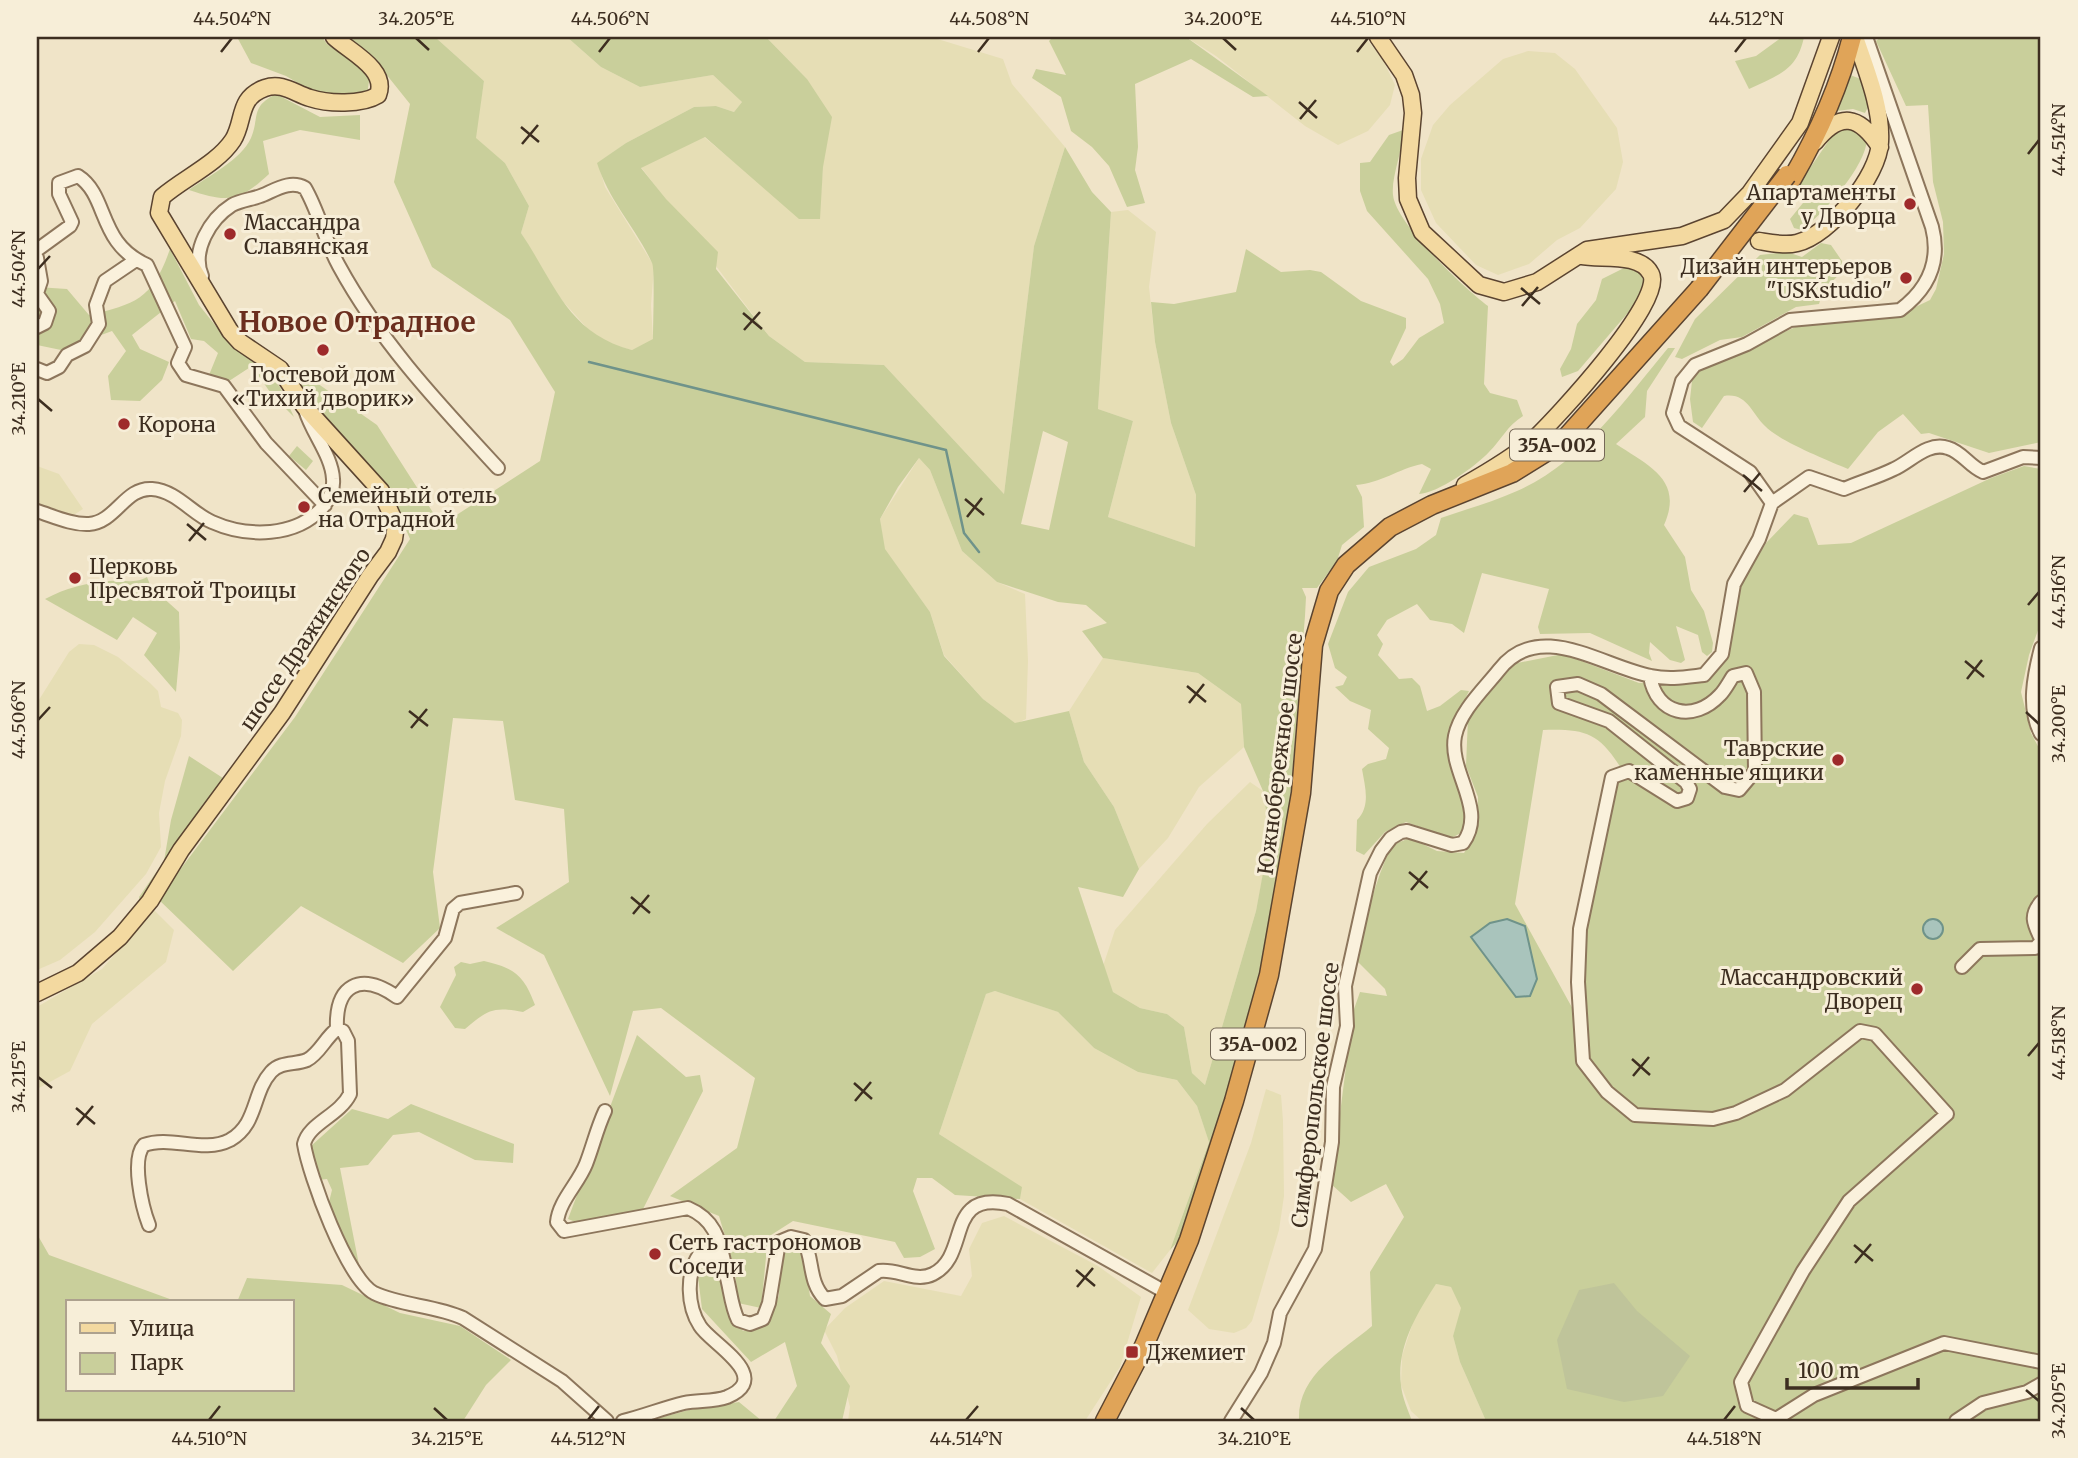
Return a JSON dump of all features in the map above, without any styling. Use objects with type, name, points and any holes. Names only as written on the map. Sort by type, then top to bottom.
[{"type":"highway","name":"Южнобережное шоссе","points":[[1789,177],[1819,120],[1845,37]]},
{"type":"highway","name":"Южнобережное шоссе","points":[[1114,1421],[1161,1326],[1241,1104],[1286,937],[1306,816],[1321,645],[1328,610],[1336,595],[1363,560],[1391,536],[1516,480],[1565,447],[1701,291],[1811,146],[1861,58],[1853,37]]},
{"type":"highway","name":"Южнобережное шоссе","points":[[1105,1421],[1180,1273],[1206,1193],[1276,948],[1301,793],[1313,645],[1322,607],[1337,578],[1370,541],[1432,505],[1512,472],[1562,442],[1701,291]]},
{"type":"highway","points":[[1161,1326],[1159,1321],[1166,1296]]},
{"type":"main road","name":"шоссе Дражинского","points":[[37,993],[78,973],[120,937],[150,901],[181,850],[282,713],[388,552],[397,525],[381,492],[304,406],[280,369],[240,342],[220,318],[159,213],[162,197],[228,145],[247,102],[261,89],[282,86],[309,98],[328,101],[363,100],[378,95],[380,79],[374,71],[334,37]]},
{"type":"main road","points":[[1378,37],[1404,75],[1411,95],[1413,113],[1407,178],[1408,199],[1422,232],[1479,285],[1497,292],[1525,288],[1587,250],[1688,234],[1797,243],[1814,235],[1862,188],[1877,161],[1880,147],[1878,116],[1861,58]]},
{"type":"main road","points":[[1688,234],[1724,220],[1750,192],[1801,123],[1831,37]]},
{"type":"main road","points":[[1811,146],[1833,125],[1847,120],[1861,125],[1880,147]]},
{"type":"main road","points":[[1747,237],[1741,231],[1738,219],[1750,192]]},
{"type":"main road","points":[[1432,505],[1493,470],[1538,435],[1573,399],[1645,306],[1654,285],[1646,268],[1631,260],[1575,256]]},
{"type":"street","points":[[1866,37],[1861,58],[1936,240],[1936,255],[1928,282],[1900,310],[1802,317],[1780,325],[1747,344],[1695,365],[1682,381],[1673,413],[1679,426],[1750,472],[1772,503],[1810,477],[1844,489],[1895,469],[1934,446],[1946,447],[1959,454],[1971,467],[1983,472],[2023,457],[2041,458]]},
{"type":"street","points":[[37,250],[72,222],[59,194],[61,180],[78,176],[85,181],[110,235],[136,260],[147,265],[185,347],[178,363],[186,375],[224,386],[266,443],[325,505]]},
{"type":"street","points":[[220,318],[199,270],[198,258],[212,224],[233,204],[290,184],[305,188],[337,264],[378,329],[402,363],[498,468]]},
{"type":"street","points":[[37,258],[41,281],[37,293],[49,311],[46,323],[37,327]]},
{"type":"street","points":[[37,369],[47,373],[59,367],[67,355],[85,346],[99,324],[96,305],[105,282],[136,260]]},
{"type":"street","points":[[37,511],[89,524],[103,521],[129,497],[149,488],[171,494],[212,522],[267,532],[294,530],[310,521],[325,505],[334,485],[333,475],[304,406]]},
{"type":"street","name":"Симферопольское шоссе","points":[[1231,1421],[1261,1373],[1274,1343],[1280,1313],[1315,1250],[1332,1142],[1334,1087],[1347,1026],[1345,986],[1370,873],[1381,851],[1391,838],[1407,831],[1452,845],[1463,843],[1469,835],[1470,806],[1454,749],[1455,734],[1463,716],[1511,656],[1521,650],[1551,646],[1650,676],[1677,678],[1704,675],[1722,654],[1734,584],[1759,540],[1772,503]]},
{"type":"street","points":[[2041,648],[2033,705],[2036,724],[2041,734]]},
{"type":"street","points":[[1650,676],[1654,696],[1668,709],[1694,711],[1719,696],[1733,676],[1746,673],[1755,692],[1755,771],[1740,790],[1725,787],[1601,694],[1578,684],[1558,687],[1559,703],[1609,721],[1686,782],[1690,789],[1687,798],[1677,801],[1629,772],[1612,777],[1580,929],[1578,982],[1583,1061],[1606,1092],[1635,1115],[1713,1119],[1736,1113],[1785,1090],[1860,1031],[1875,1034],[1947,1114],[1849,1201],[1803,1271],[1741,1382],[1746,1406],[1776,1419],[1814,1395],[1944,1343],[2041,1362]]},
{"type":"street","points":[[149,1225],[142,1207],[140,1148],[155,1141],[197,1145],[228,1141],[251,1119],[265,1081],[274,1069],[309,1059],[337,1029],[337,1013],[354,986],[363,982],[374,983],[397,997],[445,938],[453,909],[460,903],[516,893]]},
{"type":"street","points":[[1962,967],[1980,949],[2035,948],[2041,941],[2033,920],[2033,911],[2041,902]]},
{"type":"street","points":[[337,1029],[343,1031],[348,1041],[350,1094],[334,1114],[309,1131],[304,1144],[334,1231],[355,1278],[373,1293],[446,1310],[463,1318],[562,1381],[607,1421]]},
{"type":"street","points":[[605,1111],[575,1188],[558,1210],[557,1222],[564,1231],[688,1208],[702,1214],[715,1227],[731,1306],[738,1320],[750,1324],[763,1319],[769,1303],[779,1242],[791,1237],[804,1240],[810,1254],[814,1287],[825,1299],[842,1296],[879,1271],[917,1277],[933,1274],[944,1264],[970,1209],[988,1200],[1008,1204],[1166,1296]]},
{"type":"street","points":[[623,1421],[688,1402],[728,1396],[740,1387],[744,1376],[740,1363],[701,1328],[694,1315],[690,1288],[691,1266],[699,1255],[707,1253],[718,1257],[725,1267]]},
{"type":"street","points":[[1956,1421],[1983,1403],[2026,1392],[2041,1384]]},
{"type":"shaded area","points":[[435,37],[567,37],[601,67],[640,87],[713,75],[742,102],[734,112],[716,106],[694,107],[626,143],[598,163],[605,187],[654,266],[651,305],[653,340],[632,350],[606,343],[587,328],[559,297],[521,233],[529,206],[505,163],[475,138],[484,81]]},
{"type":"shaded area","points":[[766,37],[931,37],[1003,59],[1012,84],[1065,147],[1034,246],[1004,494],[884,365],[805,362],[769,336],[641,167],[704,137],[745,171],[819,219],[823,167],[807,79]]},
{"type":"shaded area","points":[[1186,37],[1365,37],[1383,60],[1395,85],[1390,105],[1368,131],[1338,145],[1305,126],[1216,56]]},
{"type":"shaded area","points":[[1528,51],[1555,53],[1575,69],[1617,128],[1623,162],[1616,189],[1580,228],[1557,240],[1529,264],[1498,275],[1476,265],[1436,223],[1421,190],[1421,159],[1433,125],[1450,105],[1503,59]]},
{"type":"shaded area","points":[[1128,210],[1156,232],[1149,287],[1155,342],[1171,423],[1196,495],[1195,547],[1108,517],[1133,421],[1098,409],[1111,212]]},
{"type":"shaded area","points":[[919,458],[930,470],[962,551],[997,582],[1025,594],[1028,661],[1026,719],[1016,724],[983,699],[944,655],[930,612],[884,549],[880,519]]},
{"type":"shaded area","points":[[37,466],[59,474],[83,509],[72,516],[37,506]]},
{"type":"shaded area","points":[[79,644],[94,645],[118,657],[150,683],[158,691],[161,707],[178,713],[182,720],[181,736],[165,781],[159,813],[161,847],[146,874],[95,932],[60,960],[37,970],[37,703],[69,652]]},
{"type":"shaded area","points":[[1103,658],[1198,673],[1241,704],[1244,747],[1199,787],[1168,838],[1139,869],[1114,807],[1084,762],[1069,711]]},
{"type":"shaded area","points":[[1250,782],[1263,791],[1271,835],[1256,911],[1205,1085],[1192,1073],[1184,1027],[1167,1014],[1140,1008],[1113,992],[1103,966],[1115,930],[1207,824]]},
{"type":"shaded area","points":[[154,910],[174,930],[166,962],[92,1024],[70,1071],[37,1089],[37,1007],[102,969]]},
{"type":"shaded area","points":[[995,991],[1058,1012],[1094,1048],[1138,1072],[1177,1080],[1197,1106],[1209,1141],[1170,1250],[1152,1273],[1020,1199],[1021,1187],[939,1134],[986,994]]},
{"type":"shaded area","points":[[1266,1089],[1281,1095],[1284,1196],[1279,1230],[1252,1321],[1246,1328],[1234,1333],[1209,1329],[1188,1310],[1251,1143]]},
{"type":"shaded area","points":[[1004,1216],[1098,1266],[1141,1297],[1120,1367],[1085,1421],[848,1421],[850,1407],[837,1356],[824,1330],[845,1308],[884,1281],[961,1296],[972,1276],[969,1249],[982,1223]]},
{"type":"shaded area","points":[[1436,1284],[1451,1287],[1462,1308],[1453,1336],[1460,1362],[1486,1421],[1422,1421],[1411,1411],[1401,1385],[1402,1356],[1416,1313]]},
{"type":"green space","points":[[237,37],[322,37],[327,44],[370,74],[367,95],[320,96],[286,76],[251,63]]},
{"type":"green space","points":[[344,37],[435,37],[484,81],[476,138],[505,163],[529,206],[521,233],[554,288],[577,319],[592,332],[632,350],[653,339],[653,267],[646,250],[608,190],[597,163],[626,143],[694,107],[716,106],[734,112],[742,102],[713,75],[640,87],[601,67],[567,37],[766,37],[807,79],[832,117],[823,167],[820,219],[799,219],[705,137],[641,168],[666,199],[718,252],[716,269],[769,336],[805,362],[884,365],[1004,494],[1034,246],[1065,147],[1092,192],[1111,212],[1098,409],[1133,421],[1108,517],[1195,547],[1196,495],[1171,423],[1155,342],[1151,302],[1174,304],[1236,292],[1246,249],[1281,272],[1321,272],[1361,301],[1406,318],[1406,328],[1390,362],[1393,366],[1403,359],[1419,338],[1444,323],[1440,304],[1428,279],[1367,211],[1360,191],[1360,163],[1370,162],[1389,135],[1403,130],[1393,188],[1397,207],[1433,255],[1488,306],[1484,384],[1490,393],[1517,400],[1523,416],[1475,465],[1427,493],[1419,494],[1431,469],[1422,464],[1373,482],[1356,485],[1362,497],[1364,527],[1342,545],[1337,561],[1317,588],[1302,588],[1306,597],[1305,616],[1289,814],[1270,952],[1215,1141],[1180,1239],[1170,1250],[1209,1142],[1197,1106],[1177,1080],[1138,1072],[1094,1048],[1058,1012],[995,991],[986,994],[939,1134],[1022,1187],[1020,1199],[955,1195],[932,1178],[917,1178],[913,1191],[935,1249],[920,1257],[904,1258],[895,1242],[793,1221],[768,1237],[761,1308],[738,1303],[735,1270],[719,1216],[670,1196],[737,1148],[755,1078],[661,1008],[633,1011],[610,1096],[544,955],[496,928],[569,882],[564,809],[515,800],[503,721],[453,718],[433,872],[440,928],[403,963],[301,906],[233,971],[158,899],[295,717],[410,539],[393,500],[312,411],[294,367],[377,425],[441,525],[540,461],[555,392],[510,320],[432,267],[394,182],[410,104],[378,64]],"holes":[[[1043,431],[1068,442],[1049,530],[1021,524]],[[919,458],[930,470],[962,551],[997,582],[1058,602],[1086,605],[1107,623],[1082,631],[1103,658],[1198,673],[1241,704],[1244,747],[1263,791],[1270,835],[1256,911],[1205,1085],[1192,1073],[1184,1027],[1167,1014],[1140,1008],[1113,992],[1078,887],[1123,897],[1139,869],[1114,807],[1084,762],[1069,711],[1015,723],[983,699],[944,656],[930,612],[885,549],[880,519]]]},
{"type":"green space","points":[[1053,37],[1186,37],[1268,96],[1253,97],[1191,59],[1135,84],[1138,147],[1135,170],[1145,203],[1127,207],[1109,166],[1092,147],[1071,131],[1061,97],[1032,78],[1036,69],[1066,75],[1049,41]]},
{"type":"green space","points":[[1782,37],[1804,37],[1797,57],[1785,70],[1749,89],[1735,61],[1756,56]]},
{"type":"green space","points":[[1881,37],[2041,37],[2041,442],[1989,453],[1929,433],[1921,434],[1903,414],[1878,432],[1848,469],[1781,438],[1760,421],[1738,397],[1724,396],[1702,428],[1693,422],[1690,399],[1693,372],[1809,321],[1849,321],[1903,313],[1930,300],[1936,289],[1944,254],[1943,222],[1933,182],[1928,105],[1906,106],[1876,41]]},
{"type":"green space","points":[[1847,74],[1861,79],[1869,105],[1865,113],[1853,109],[1836,111]]},
{"type":"green space","points":[[276,94],[320,117],[360,115],[360,140],[300,130],[263,141],[269,174],[241,195],[224,198],[189,190],[240,153],[251,138],[262,103]]},
{"type":"green space","points":[[1847,128],[1867,139],[1860,162],[1821,212],[1802,230],[1794,228],[1790,219],[1807,198],[1799,184],[1832,136]]},
{"type":"green space","points":[[1821,243],[1831,245],[1842,261],[1841,273],[1823,290],[1819,304],[1796,307],[1742,337],[1720,340],[1682,359],[1675,357],[1695,319],[1760,255],[1787,252],[1802,257]]},
{"type":"green space","points":[[170,249],[199,305],[223,335],[257,361],[280,387],[294,417],[272,395],[252,366],[229,381],[209,375],[218,353],[204,341],[191,339],[175,301],[132,335],[140,349],[169,362],[162,380],[140,401],[111,400],[108,376],[126,351],[112,331],[61,350],[37,345],[37,287],[67,289],[89,315],[120,307],[150,289]]},
{"type":"green space","points":[[1626,267],[1637,269],[1646,283],[1644,294],[1578,371],[1562,377],[1560,369],[1571,349],[1577,324],[1596,300],[1602,279]]},
{"type":"green space","points":[[1668,348],[1675,348],[1647,391],[1645,417],[1616,444],[1651,467],[1666,485],[1670,496],[1664,525],[1685,557],[1691,590],[1704,611],[1713,643],[1712,652],[1707,656],[1702,652],[1698,635],[1676,626],[1685,660],[1681,663],[1670,660],[1650,642],[1649,653],[1652,661],[1590,633],[1540,634],[1538,627],[1549,589],[1482,573],[1464,633],[1452,624],[1430,620],[1417,604],[1387,620],[1377,635],[1383,644],[1378,655],[1399,679],[1412,678],[1420,686],[1427,711],[1440,706],[1461,690],[1469,691],[1447,736],[1451,760],[1468,809],[1463,832],[1451,838],[1406,822],[1385,832],[1364,855],[1356,851],[1357,820],[1366,802],[1362,769],[1368,764],[1386,759],[1389,748],[1368,729],[1371,710],[1350,701],[1335,687],[1343,685],[1347,677],[1335,668],[1328,644],[1348,592],[1369,567],[1416,549],[1436,535],[1441,518],[1517,491],[1561,464],[1600,429]]},
{"type":"green space","points":[[297,446],[313,461],[306,470],[289,456]]},
{"type":"green space","points":[[2024,466],[2041,469],[2041,622],[2029,655],[2021,692],[2031,733],[2041,752],[2041,1421],[1486,1421],[1460,1362],[1453,1336],[1461,1308],[1451,1287],[1436,1284],[1409,1332],[1402,1358],[1402,1390],[1412,1421],[1299,1421],[1300,1405],[1313,1378],[1334,1356],[1372,1326],[1370,1272],[1404,1217],[1386,1184],[1351,1202],[1331,1184],[1353,1012],[1360,992],[1387,996],[1385,989],[1358,962],[1371,902],[1392,845],[1410,838],[1437,851],[1464,853],[1477,831],[1478,797],[1466,766],[1468,718],[1512,664],[1563,654],[1639,683],[1710,679],[1728,657],[1741,584],[1766,543],[1794,514],[1808,518],[1818,545],[1851,543],[1991,478]],"holes":[[[1543,730],[1570,730],[1589,735],[1605,747],[1621,768],[1581,953],[1575,1013],[1515,904]]]},
{"type":"green space","points":[[147,577],[151,587],[179,612],[180,648],[176,692],[144,655],[157,633],[133,617],[117,640],[45,599],[84,585],[133,581]]},
{"type":"green space","points":[[189,756],[226,780],[140,901],[139,897],[164,861],[171,820]]},
{"type":"green space","points":[[484,961],[517,974],[527,986],[535,1005],[523,1012],[504,1009],[491,1011],[465,1029],[455,1028],[440,1007],[456,975],[454,967],[461,962],[470,964]]},
{"type":"green space","points":[[637,1035],[686,1077],[700,1075],[703,1091],[643,1209],[583,1225],[568,1219]]},
{"type":"green space","points":[[411,1104],[514,1144],[513,1163],[475,1160],[419,1132],[393,1135],[368,1165],[340,1168],[361,1275],[353,1269],[329,1202],[332,1190],[327,1179],[318,1180],[311,1146],[352,1109],[388,1119]]},
{"type":"green space","points":[[37,1234],[49,1255],[173,1300],[66,1300],[66,1392],[294,1392],[294,1300],[238,1300],[247,1278],[342,1285],[400,1313],[460,1326],[511,1360],[486,1385],[463,1421],[37,1421]]},
{"type":"green space","points":[[794,1243],[803,1250],[810,1296],[831,1314],[821,1343],[850,1386],[842,1421],[774,1421],[797,1386],[785,1342],[751,1362],[702,1309],[697,1269],[708,1262],[719,1271],[727,1308],[743,1331],[770,1322],[779,1295],[780,1258]]},
{"type":"green space","points":[[1614,1283],[1637,1311],[1690,1356],[1663,1396],[1624,1402],[1567,1389],[1557,1340],[1579,1290]]},
{"type":"green space","points":[[739,1402],[762,1421],[648,1421],[689,1410]]},
{"type":"water","points":[[1507,919],[1525,926],[1537,979],[1530,996],[1516,997],[1471,937],[1490,923]]},
{"type":"water","points":[[1933,919],[1940,922],[1943,929],[1940,936],[1933,939],[1926,936],[1923,929],[1926,922]]},
{"type":"waterway","points":[[589,362],[946,450],[964,533],[979,552]]},
{"type":"place","name":"Апартаменты у Дворца","points":[[1910,204]]},
{"type":"place","name":"Массандра Славянская","points":[[230,234]]},
{"type":"place","name":"Дизайн интерьеров \"USKstudio\"","points":[[1906,278]]},
{"type":"place","name":"Гостевой дом «Тихий дворик»","points":[[323,350]]},
{"type":"place","name":"Корона","points":[[124,424]]},
{"type":"place","name":"Семейный отель на Отрадной","points":[[304,507]]},
{"type":"place","name":"Церковь Пресвятой Троицы","points":[[75,578]]},
{"type":"place","name":"Таврские каменные ящики","points":[[1838,760]]},
{"type":"place","name":"Массандровский Дворец","points":[[1917,989]]},
{"type":"place","name":"Сеть гастрономов Соседи","points":[[655,1254]]},
{"type":"place","name":"Джемиет","points":[[1132,1352]]},
{"type":"district","name":"Новое Отрадное","points":[[357,322]]}]
